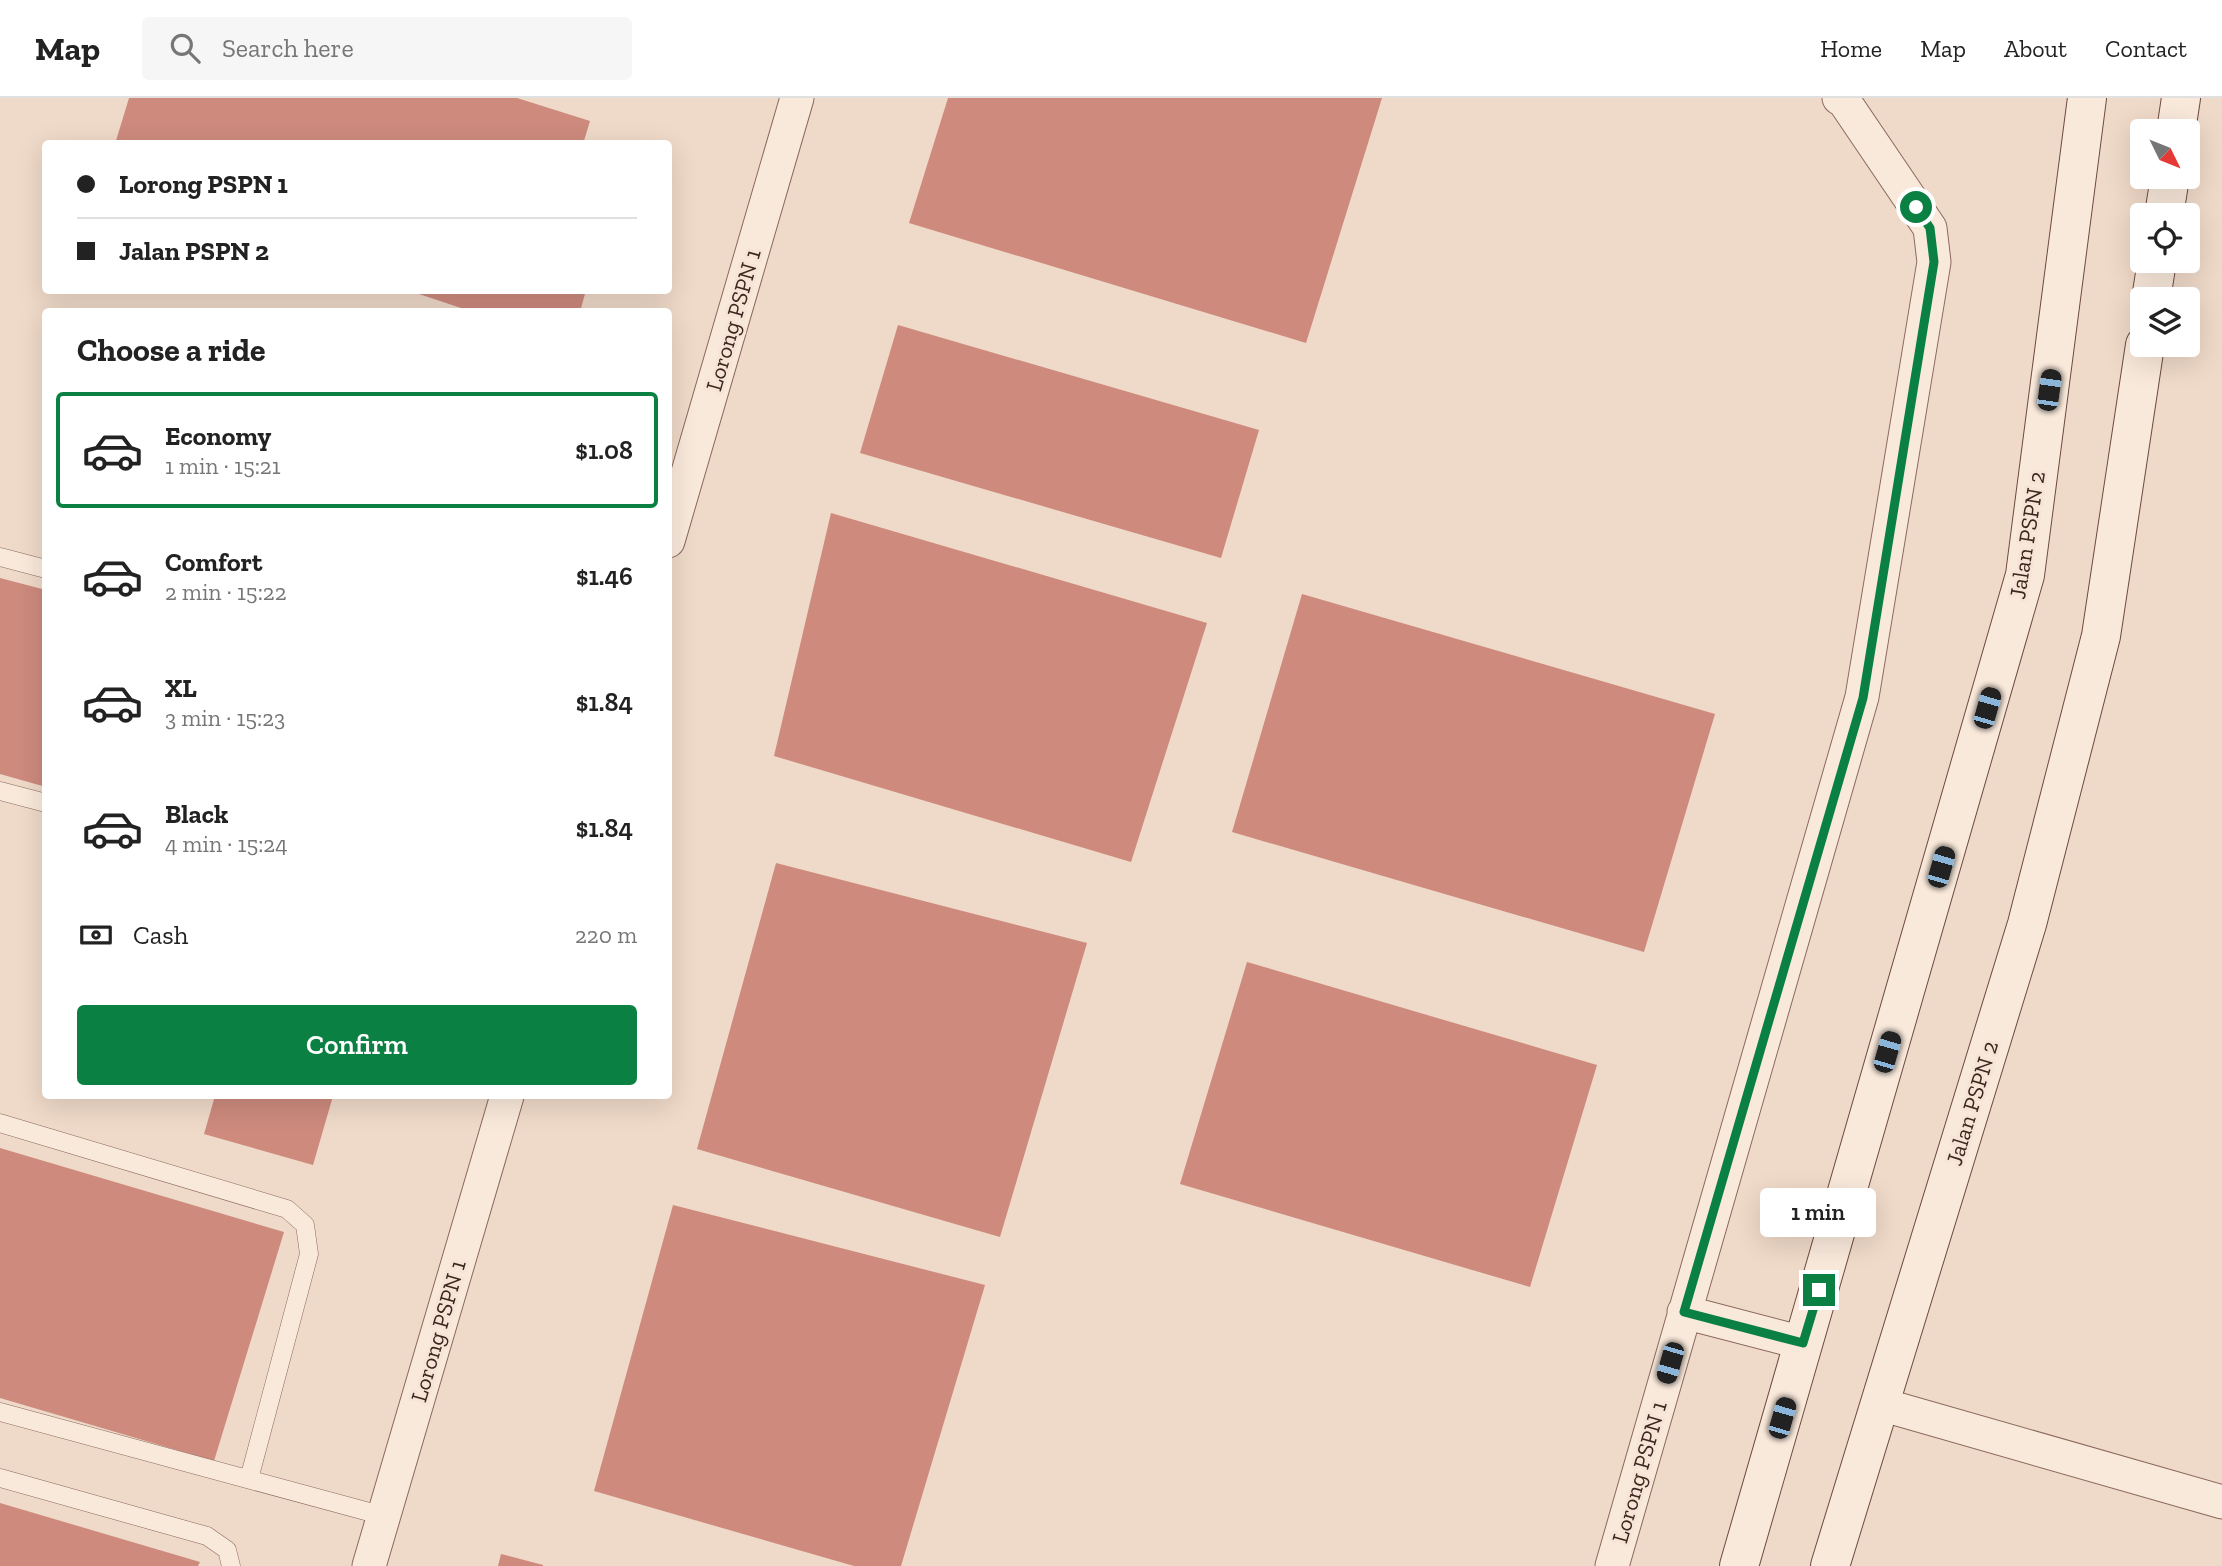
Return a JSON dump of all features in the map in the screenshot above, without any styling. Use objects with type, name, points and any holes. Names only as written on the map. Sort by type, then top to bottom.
[{"type":"street","name":"Lorong PSPN 1","points":[[672,527],[797,98]]},
{"type":"street","name":"Lorong PSPN 1","points":[[1612,1566],[1863,698],[1934,262],[1930,228],[1844,101],[1839,98]]},
{"type":"street","name":"Jalan PSPN 2","points":[[1740,1566],[2025,575],[2087,98]]},
{"type":"street","points":[[2178,119],[2181,98]]},
{"type":"street","name":"Jalan PSPN 2","points":[[1830,1566],[2027,924],[2101,636],[2142,357]]},
{"type":"street","name":"Lorong PSPN 1","points":[[369,1566],[506,1099]]},
{"type":"street","points":[[1684,1312],[1803,1343]]},
{"type":"street","points":[[1880,1404],[2222,1502]]},
{"type":"lane","points":[[0,557],[42,568]]},
{"type":"lane","points":[[0,791],[42,802]]},
{"type":"lane","points":[[0,1123],[287,1209],[305,1225],[309,1254],[249,1479]]},
{"type":"lane","points":[[0,1412],[384,1516]]},
{"type":"lane","points":[[0,1478],[207,1536],[227,1550],[231,1566]]},
{"type":"building","points":[[129,98],[517,98],[590,121],[584,140],[116,140]]},
{"type":"building","points":[[948,98],[1382,98],[1306,343],[909,223]]},
{"type":"building","points":[[419,294],[585,294],[581,308],[461,308]]},
{"type":"building","points":[[898,325],[1259,430],[1221,558],[860,453]]},
{"type":"building","points":[[831,513],[1207,623],[1131,862],[774,756]]},
{"type":"building","points":[[0,578],[42,589],[42,786],[0,774]]},
{"type":"building","points":[[1302,594],[1715,714],[1644,952],[1232,832]]},
{"type":"building","points":[[776,863],[1087,943],[1000,1237],[697,1149]]},
{"type":"building","points":[[1247,962],[1597,1065],[1530,1287],[1180,1184]]},
{"type":"building","points":[[214,1099],[332,1099],[313,1165],[204,1134]]},
{"type":"building","points":[[0,1148],[284,1232],[214,1461],[0,1398]]},
{"type":"building","points":[[673,1205],[985,1285],[901,1566],[854,1566],[594,1491]]},
{"type":"building","points":[[0,1503],[200,1562],[198,1566],[0,1566]]},
{"type":"building","points":[[501,1554],[543,1565],[543,1566],[498,1566]]},
{"type":"route","points":[[1819,1290],[1803,1343],[1684,1312],[1863,698],[1934,262],[1930,228],[1916,207]]}]
